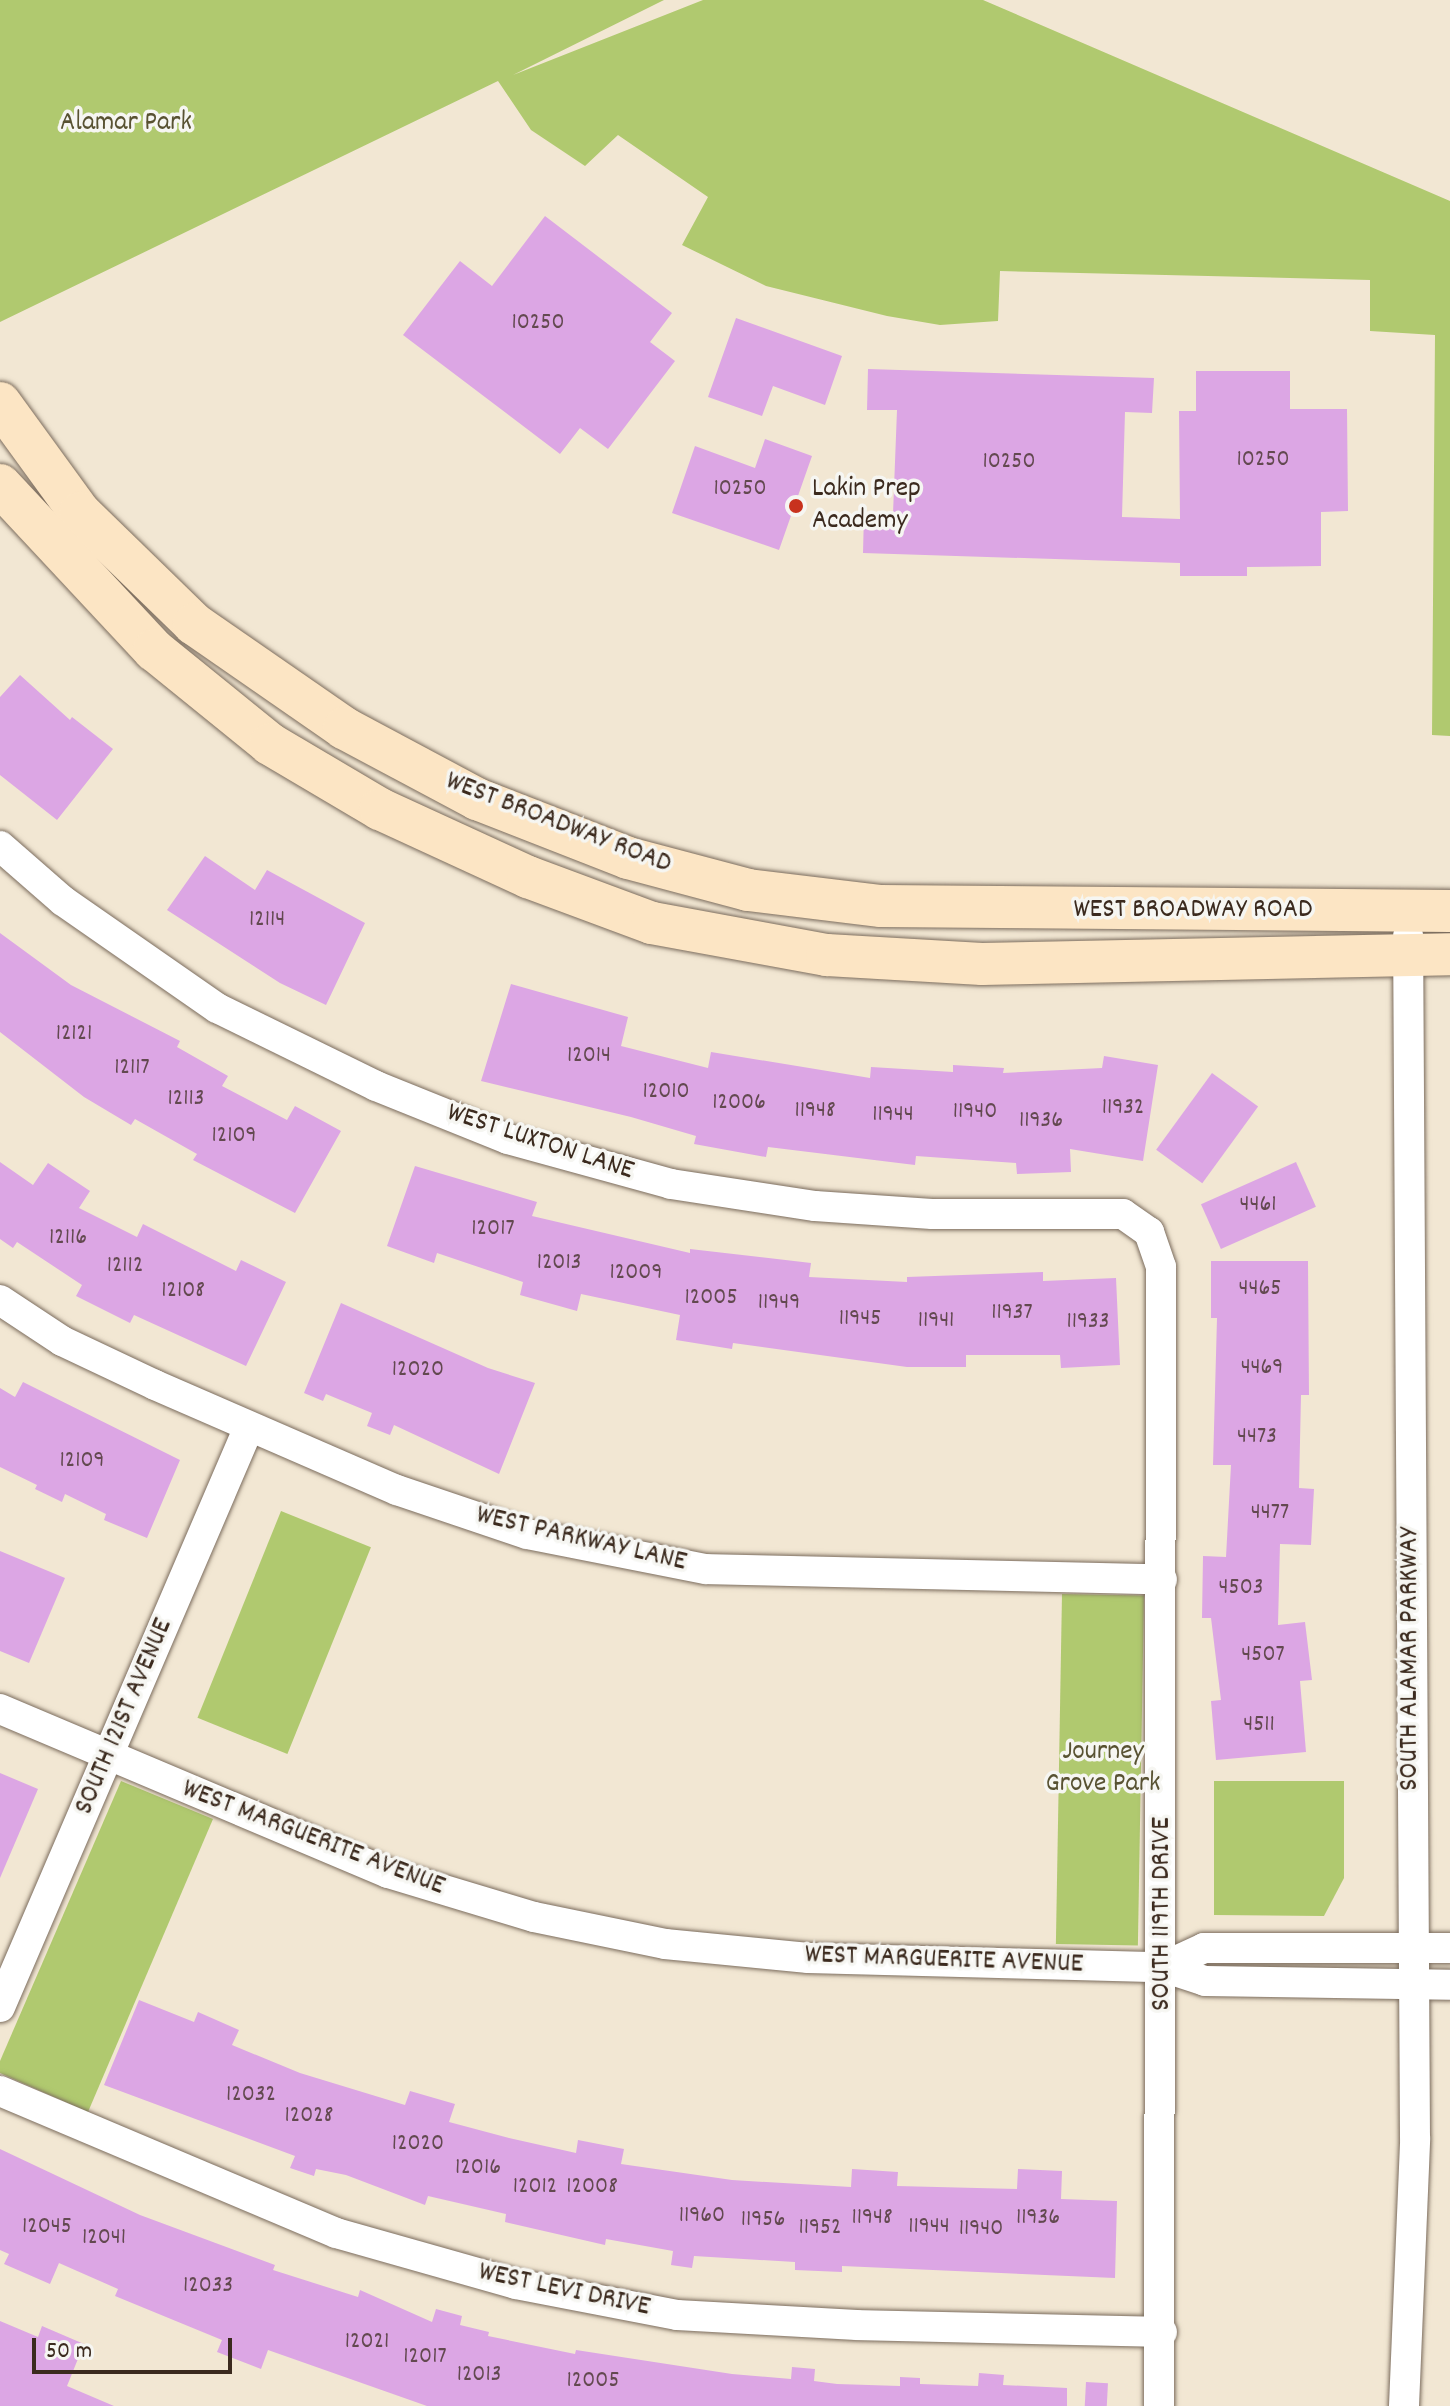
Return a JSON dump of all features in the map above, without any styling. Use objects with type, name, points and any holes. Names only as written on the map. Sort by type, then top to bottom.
[{"type":"main road","name":"WEST BROADWAY ROAD","points":[[0,403],[80,513],[194,624],[344,728],[477,799],[628,858],[748,890],[881,906],[1450,911]]},
{"type":"main road","name":"WEST BROADWAY ROAD","points":[[0,485],[154,650],[270,744],[380,809],[528,877],[652,923],[827,955],[982,964],[1450,954]]},
{"type":"street","name":"WEST LUXTON LANE","points":[[0,846],[63,901],[217,1008],[376,1086],[508,1139],[671,1184],[815,1206],[932,1214],[1123,1214],[1149,1232]]},
{"type":"street","name":"SOUTH ALAMAR PARKWAY","points":[[1404,2406],[1415,2138],[1408,911]]},
{"type":"street","name":"SOUTH 119TH DRIVE","points":[[1149,1232],[1161,1267],[1163,1967],[1159,2406]]},
{"type":"street","name":"WEST PARKWAY LANE","points":[[0,1300],[62,1341],[249,1427],[397,1490],[527,1534],[706,1569],[1162,1579]]},
{"type":"street","name":"SOUTH 121ST AVENUE","points":[[0,2007],[249,1427]]},
{"type":"street","name":"WEST MARGUERITE AVENUE","points":[[0,1709],[107,1758],[388,1873],[534,1917],[665,1944],[808,1958],[1163,1967],[1205,1981],[1450,1985]]},
{"type":"street","name":"WEST MARGUERITE AVENUE","points":[[1163,1967],[1204,1948],[1450,1948]]},
{"type":"street","name":"WEST LEVI DRIVE","points":[[0,2091],[336,2233],[516,2284],[677,2315],[857,2325],[1162,2332]]},
{"type":"green space","name":"Alamar Park","points":[[0,0],[664,0],[513,75],[703,0],[983,0],[1450,201],[1450,736],[1432,735],[1435,335],[1370,331],[1370,280],[1000,271],[998,321],[940,325],[887,316],[766,286],[682,245],[708,197],[618,135],[585,166],[531,130],[498,81],[0,322]]},
{"type":"green space","points":[[281,1511],[371,1547],[287,1754],[197,1718]]},
{"type":"green space","name":"Journey Grove Park","points":[[1062,1594],[1144,1595],[1138,1945],[1056,1944]]},
{"type":"green space","points":[[121,1781],[213,1819],[88,2112],[0,2073],[0,2061]]},
{"type":"green space","points":[[1214,1781],[1344,1781],[1344,1878],[1324,1916],[1214,1915]]},
{"type":"building","points":[[545,216],[672,313],[650,342],[675,361],[608,449],[580,428],[560,454],[403,335],[460,261],[492,286]]},
{"type":"building","points":[[736,318],[842,356],[825,405],[773,386],[762,416],[708,397]]},
{"type":"building","points":[[868,369],[1154,378],[1152,413],[1125,412],[1122,517],[1180,519],[1179,411],[1196,411],[1196,371],[1290,371],[1290,409],[1347,409],[1348,511],[1321,512],[1321,566],[1247,567],[1247,576],[1180,576],[1180,563],[863,553],[864,513],[893,514],[897,410],[867,410]]},
{"type":"building","points":[[765,439],[812,456],[779,550],[672,513],[695,446],[755,468]]},
{"type":"building","points":[[20,675],[70,720],[72,717],[113,749],[57,820],[0,775],[0,697]]},
{"type":"building","points":[[205,856],[255,890],[267,870],[365,923],[326,1005],[280,983],[167,910]]},
{"type":"building","points":[[0,933],[71,985],[180,1041],[177,1047],[228,1076],[222,1086],[287,1120],[295,1106],[341,1131],[295,1213],[193,1160],[197,1154],[135,1119],[131,1125],[84,1097],[0,1032]]},
{"type":"building","points":[[511,984],[628,1017],[621,1046],[708,1068],[711,1052],[870,1078],[871,1067],[953,1072],[953,1065],[1004,1068],[1003,1073],[1102,1068],[1104,1056],[1158,1065],[1143,1161],[1070,1149],[1071,1172],[1017,1174],[1016,1163],[916,1156],[915,1165],[768,1147],[766,1157],[694,1144],[696,1136],[481,1081]]},
{"type":"building","points":[[1212,1073],[1258,1107],[1202,1183],[1156,1150]]},
{"type":"building","points":[[0,1162],[33,1185],[48,1163],[90,1191],[79,1208],[137,1237],[143,1224],[236,1271],[241,1260],[286,1282],[246,1366],[134,1315],[130,1323],[76,1296],[82,1285],[17,1242],[13,1248],[0,1239]]},
{"type":"building","points":[[1296,1162],[1316,1207],[1221,1249],[1201,1204]]},
{"type":"building","points":[[415,1166],[537,1202],[532,1216],[690,1253],[690,1249],[811,1263],[809,1277],[907,1282],[907,1277],[1043,1272],[1043,1281],[1116,1278],[1120,1365],[1061,1368],[1060,1355],[966,1355],[966,1367],[907,1367],[733,1343],[732,1349],[676,1340],[680,1315],[581,1294],[577,1311],[520,1295],[523,1282],[437,1253],[434,1263],[387,1246]]},
{"type":"building","points":[[1211,1261],[1308,1261],[1309,1395],[1301,1395],[1299,1488],[1314,1489],[1311,1545],[1280,1544],[1278,1625],[1305,1622],[1312,1680],[1300,1681],[1306,1752],[1216,1760],[1211,1701],[1221,1700],[1211,1618],[1202,1618],[1203,1556],[1226,1557],[1231,1465],[1213,1465],[1217,1318],[1211,1318]]},
{"type":"building","points":[[341,1303],[488,1368],[535,1383],[499,1474],[394,1425],[390,1435],[367,1426],[372,1413],[326,1394],[323,1401],[304,1393]]},
{"type":"building","points":[[23,1382],[180,1460],[147,1538],[104,1520],[106,1514],[65,1494],[62,1502],[35,1489],[37,1485],[0,1467],[0,1388],[15,1397]]},
{"type":"building","points":[[0,1551],[65,1578],[29,1663],[0,1651]]},
{"type":"building","points":[[0,1773],[38,1789],[0,1878]]},
{"type":"building","points":[[139,2000],[194,2022],[198,2012],[239,2030],[232,2045],[300,2073],[405,2105],[410,2091],[455,2104],[449,2122],[509,2138],[576,2153],[578,2140],[624,2149],[621,2164],[732,2180],[851,2187],[852,2169],[898,2172],[897,2186],[1017,2189],[1018,2169],[1062,2171],[1061,2199],[1117,2201],[1115,2278],[842,2266],[842,2272],[795,2270],[795,2262],[694,2256],[692,2268],[671,2265],[673,2251],[606,2239],[605,2245],[505,2222],[506,2214],[428,2196],[425,2205],[346,2175],[316,2169],[314,2176],[290,2168],[295,2156],[104,2085]]},
{"type":"building","points":[[0,2149],[140,2215],[275,2265],[273,2270],[358,2297],[360,2290],[432,2322],[436,2309],[462,2316],[460,2325],[489,2332],[488,2336],[575,2354],[576,2350],[732,2374],[791,2379],[792,2367],[815,2369],[814,2381],[837,2384],[900,2386],[900,2377],[920,2378],[920,2384],[978,2386],[979,2373],[1004,2375],[1003,2385],[1067,2388],[1067,2406],[427,2406],[268,2350],[261,2369],[217,2352],[222,2340],[115,2296],[118,2289],[59,2263],[50,2284],[4,2264],[9,2254],[0,2250]]},
{"type":"building","points":[[0,2321],[38,2337],[42,2326],[84,2344],[67,2386],[114,2406],[0,2406]]},
{"type":"building","points":[[1086,2382],[1108,2383],[1107,2406],[1085,2406]]},
{"type":"place","name":"Lakin Prep Academy","points":[[796,506]]}]
